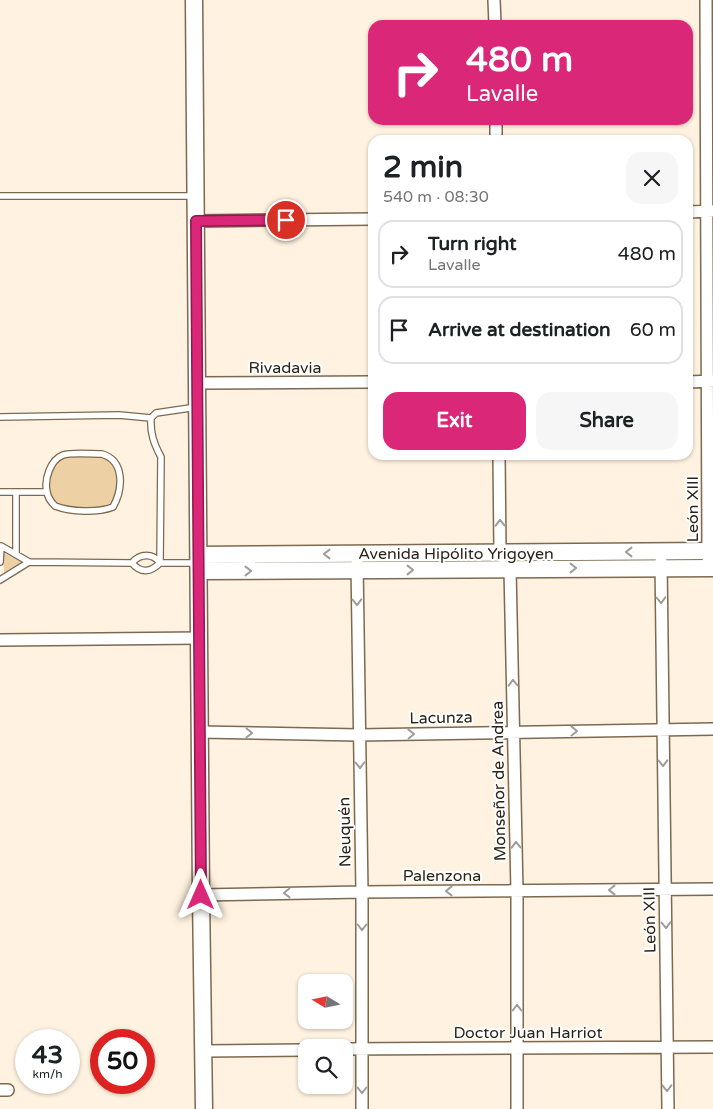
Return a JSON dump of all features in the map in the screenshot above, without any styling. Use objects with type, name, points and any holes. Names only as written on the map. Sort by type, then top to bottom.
[{"type":"main road","points":[[194,0],[204,1109]]},
{"type":"main road","name":"Avenida Hipólito Yrigoyen","points":[[357,562],[500,552],[661,560],[711,560]]},
{"type":"main road","name":"Avenida Hipólito Yrigoyen","points":[[199,563],[357,562],[510,569],[661,560]]},
{"type":"street","points":[[494,0],[495,20]]},
{"type":"street","name":"León XIII","points":[[706,0],[710,211],[711,560]]},
{"type":"street","points":[[693,212],[710,211]]},
{"type":"street","points":[[196,221],[368,219]]},
{"type":"street","points":[[693,382],[710,381]]},
{"type":"street","name":"Rivadavia","points":[[197,383],[368,382]]},
{"type":"street","name":"Monseñor de Andrea","points":[[499,460],[500,552],[510,569],[517,891],[517,1109]]},
{"type":"street","name":"León XIII","points":[[661,560],[668,1109]]},
{"type":"street","name":"Neuquén","points":[[357,562],[362,892],[362,1109]]},
{"type":"street","points":[[0,640],[200,638]]},
{"type":"street","name":"Lacunza","points":[[200,732],[359,735],[713,729]]},
{"type":"street","name":"Palenzona","points":[[201,895],[713,889]]},
{"type":"street","name":"Doctor Juan Harriot","points":[[353,1049],[713,1047]]},
{"type":"street","points":[[204,1051],[298,1050]]},
{"type":"lane","points":[[0,196],[195,196]]},
{"type":"lane","points":[[132,563],[140,570],[147,571],[153,570],[160,563],[161,457],[153,443],[150,426],[151,418],[156,413],[197,407]]},
{"type":"lane","points":[[0,417],[119,415],[151,418]]},
{"type":"lane","points":[[102,454],[110,456],[116,462],[119,470],[120,490],[117,500],[113,507],[106,510],[63,509],[54,506],[46,492],[48,472],[57,459],[64,455],[102,454]]},
{"type":"lane","points":[[0,492],[46,492]]},
{"type":"lane","points":[[16,492],[16,554]]},
{"type":"lane","points":[[0,562],[1,546],[29,562],[132,563],[141,556],[148,555],[156,558],[160,563]]},
{"type":"lane","points":[[0,580],[29,562]]},
{"type":"lane","points":[[160,563],[199,563]]},
{"type":"shaded area","points":[[100,456],[112,462],[115,468],[115,491],[112,501],[105,506],[94,508],[67,507],[56,502],[49,489],[50,474],[53,466],[65,457]]},
{"type":"shaded area","points":[[4,553],[21,562],[4,573]]},
{"type":"route","points":[[201,895],[196,221],[286,220]]}]
